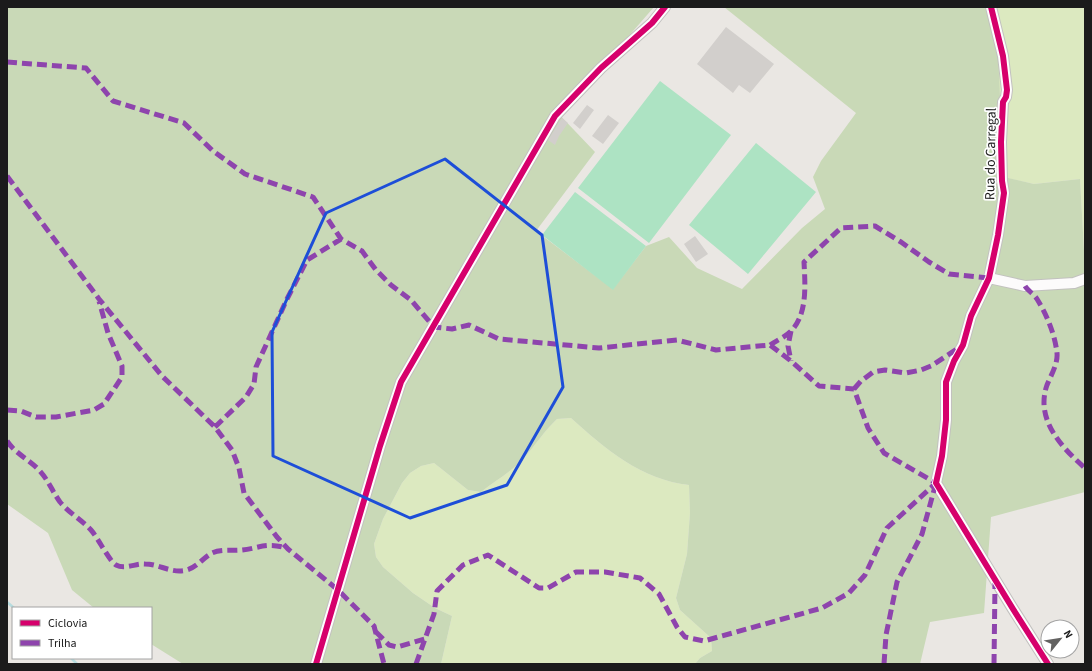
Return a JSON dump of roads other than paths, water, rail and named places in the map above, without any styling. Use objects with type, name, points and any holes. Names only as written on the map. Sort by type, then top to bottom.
[{"type":"street","points":[[316,664],[380,446],[401,382],[555,116],[601,68],[652,23],[665,7]]},
{"type":"street","name":"Rua do Carregal","points":[[992,7],[1003,56],[1007,90],[1004,102],[1001,142],[1002,181],[1004,192],[998,235],[989,278],[971,316],[963,345],[954,361],[946,382],[946,420],[942,456],[936,483],[1012,609],[1048,664]]},
{"type":"street","points":[[989,278],[1025,286],[1074,283],[1085,278]]},
{"type":"waterway","points":[[7,602],[13,607]]},
{"type":"waterway","points":[[72,659],[77,664]]}]
